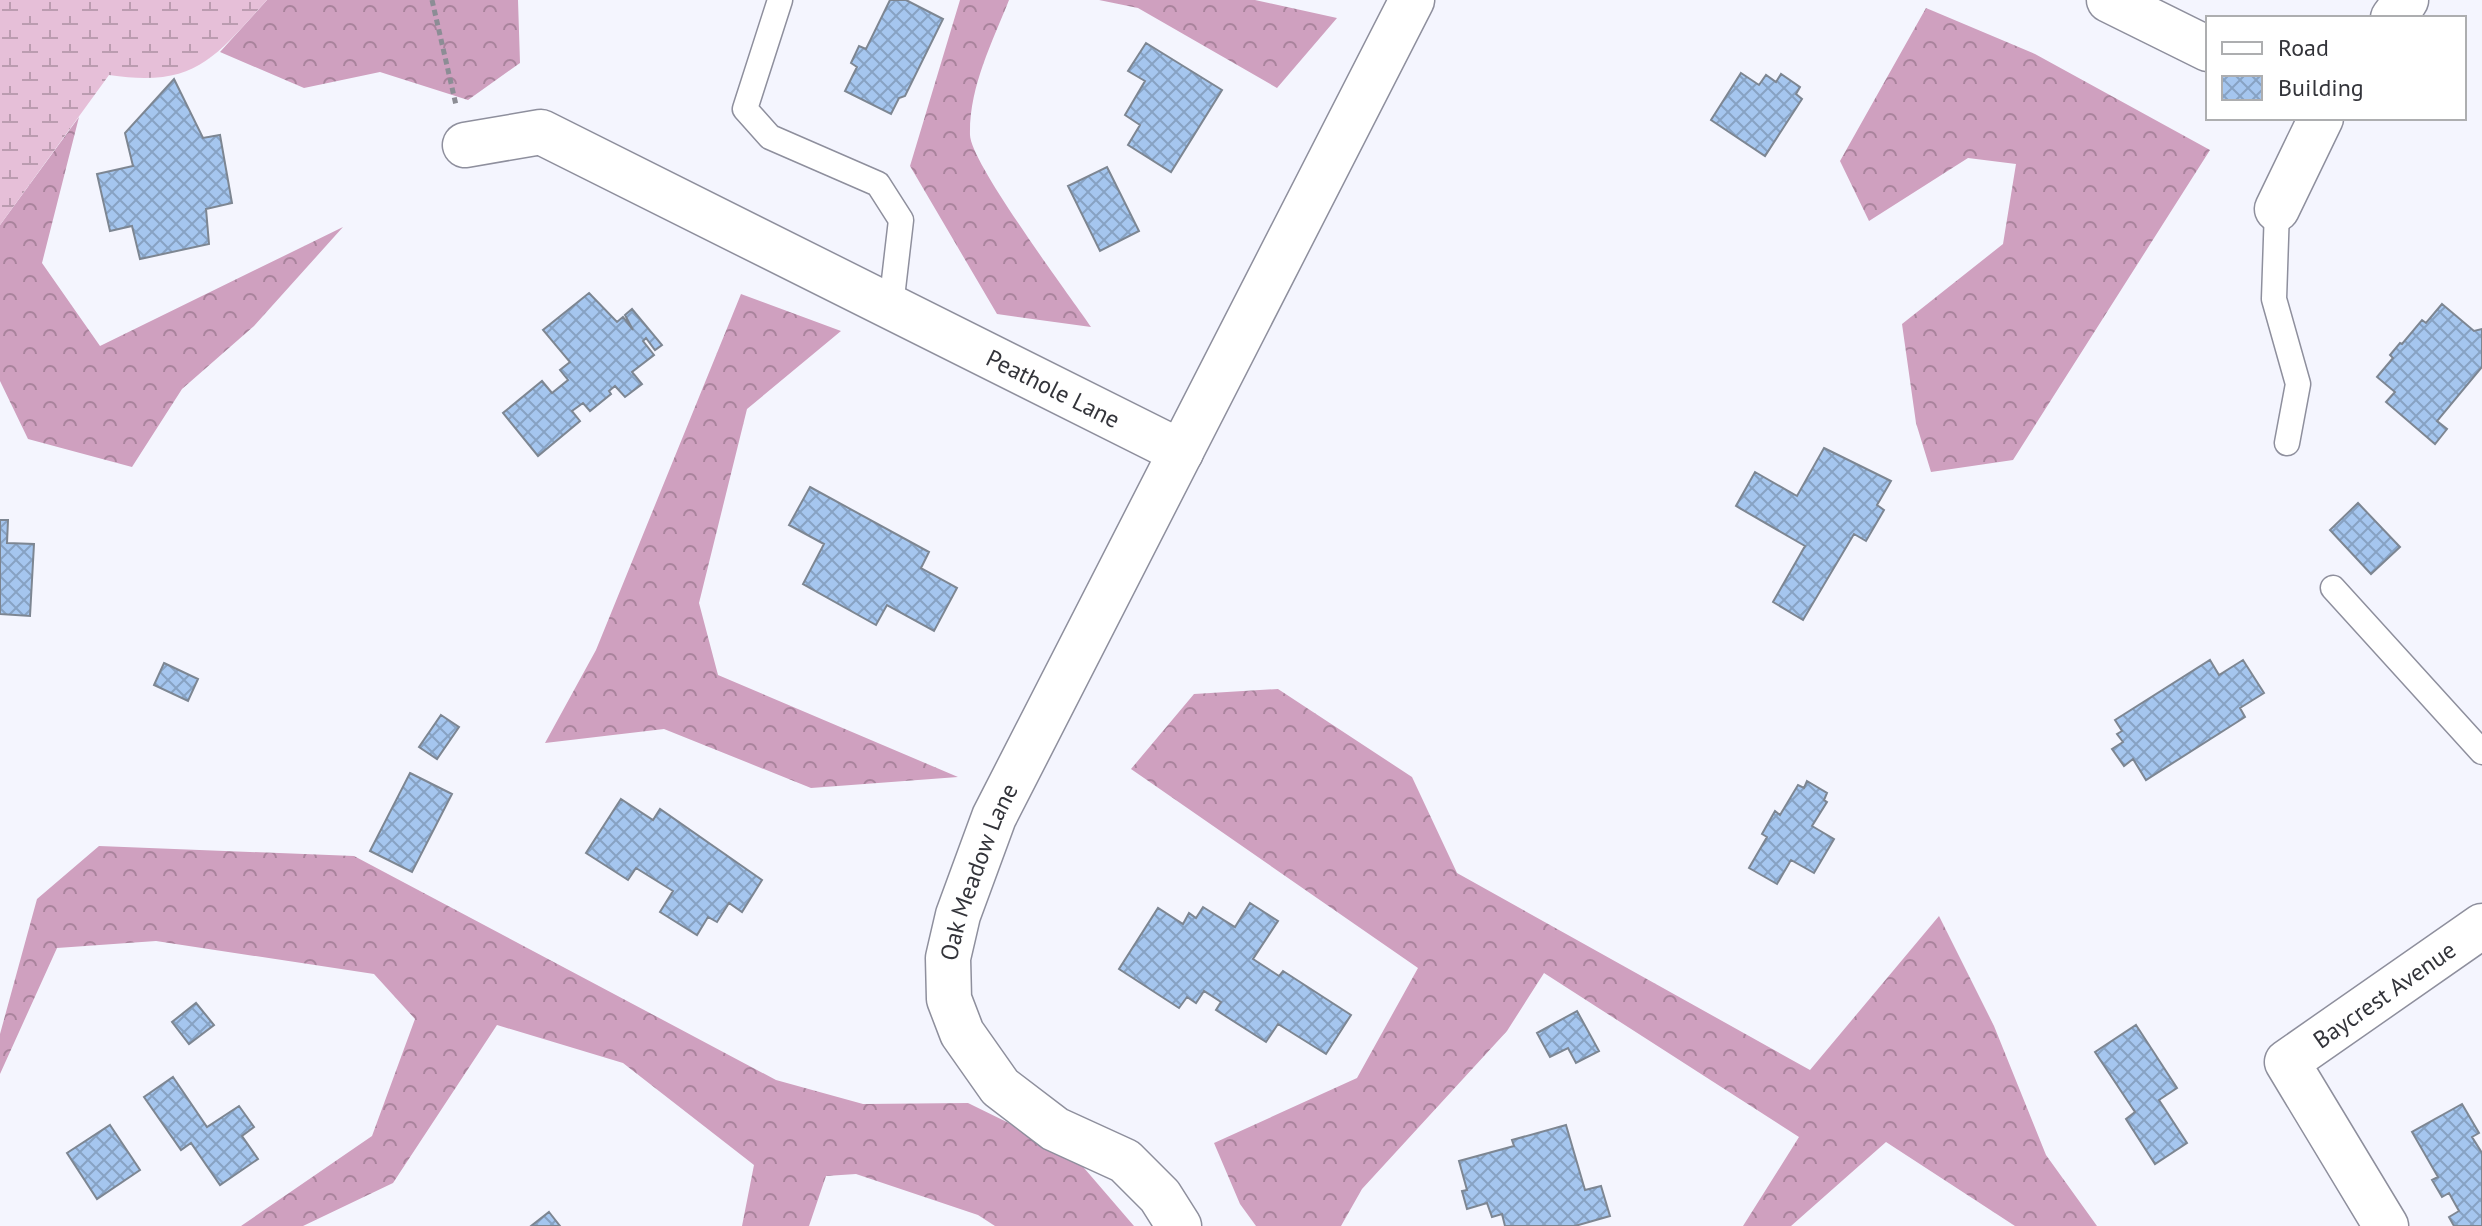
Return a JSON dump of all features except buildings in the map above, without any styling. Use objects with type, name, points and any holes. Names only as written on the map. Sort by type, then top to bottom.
[{"type":"street","points":[[1181,452],[1412,0]]},
{"type":"street","points":[[2109,0],[2206,48]]},
{"type":"street","points":[[2277,209],[2320,120]]},
{"type":"street","name":"Peathole Lane","points":[[465,145],[541,132],[1181,452]]},
{"type":"street","name":"Oak Meadow Lane","points":[[1179,1226],[1160,1196],[1125,1161],[1055,1129],[1000,1087],[962,1033],[949,999],[948,958],[958,915],[994,817],[1181,452]]},
{"type":"street","name":"Baycrest Avenue","points":[[2386,1226],[2287,1062],[2482,926]]},
{"type":"lane","points":[[780,0],[745,109],[770,137],[878,184],[901,220],[891,306]]},
{"type":"lane","points":[[2277,209],[2274,299],[2298,384],[2287,443]]},
{"type":"lane","points":[[2333,588],[2482,752]]},
{"type":"path","points":[[432,0],[465,145]]},
{"type":"green space","points":[[0,0],[267,0],[232,38],[200,64],[163,77],[109,75],[0,225]]},
{"type":"green space","points":[[267,0],[518,0],[520,63],[468,100],[380,72],[304,88],[220,52]]},
{"type":"green space","points":[[960,0],[1009,0],[977,83],[970,135],[986,173],[1003,200],[1091,327],[997,314],[910,166]]},
{"type":"green space","points":[[1099,0],[1255,0],[1337,18],[1277,88],[1138,8]]},
{"type":"green space","points":[[1926,8],[2035,54],[2210,150],[2013,460],[1931,472],[1916,423],[1902,324],[2003,244],[2016,164],[1968,158],[1869,221],[1840,161]]},
{"type":"green space","points":[[79,117],[42,263],[100,346],[343,227],[254,326],[182,389],[132,467],[28,439],[0,381],[0,225]]},
{"type":"green space","points":[[741,294],[841,331],[747,409],[699,603],[718,675],[958,777],[811,788],[664,729],[545,743],[596,650]]},
{"type":"green space","points":[[1278,689],[1412,777],[1457,873],[1810,1070],[1939,916],[1994,1026],[2046,1155],[2097,1226],[2015,1226],[1886,1142],[1791,1226],[1743,1226],[1799,1137],[1544,973],[1507,1031],[1362,1189],[1341,1226],[1256,1226],[1240,1204],[1214,1143],[1357,1078],[1418,968],[1131,769],[1194,694]]},
{"type":"green space","points":[[99,846],[354,856],[776,1080],[863,1104],[968,1103],[1072,1154],[1134,1226],[995,1226],[978,1215],[856,1174],[826,1176],[809,1226],[742,1226],[754,1165],[623,1063],[497,1025],[393,1183],[303,1226],[241,1226],[372,1136],[415,1019],[374,974],[156,941],[57,948],[0,1074],[0,1034],[37,899]]}]
